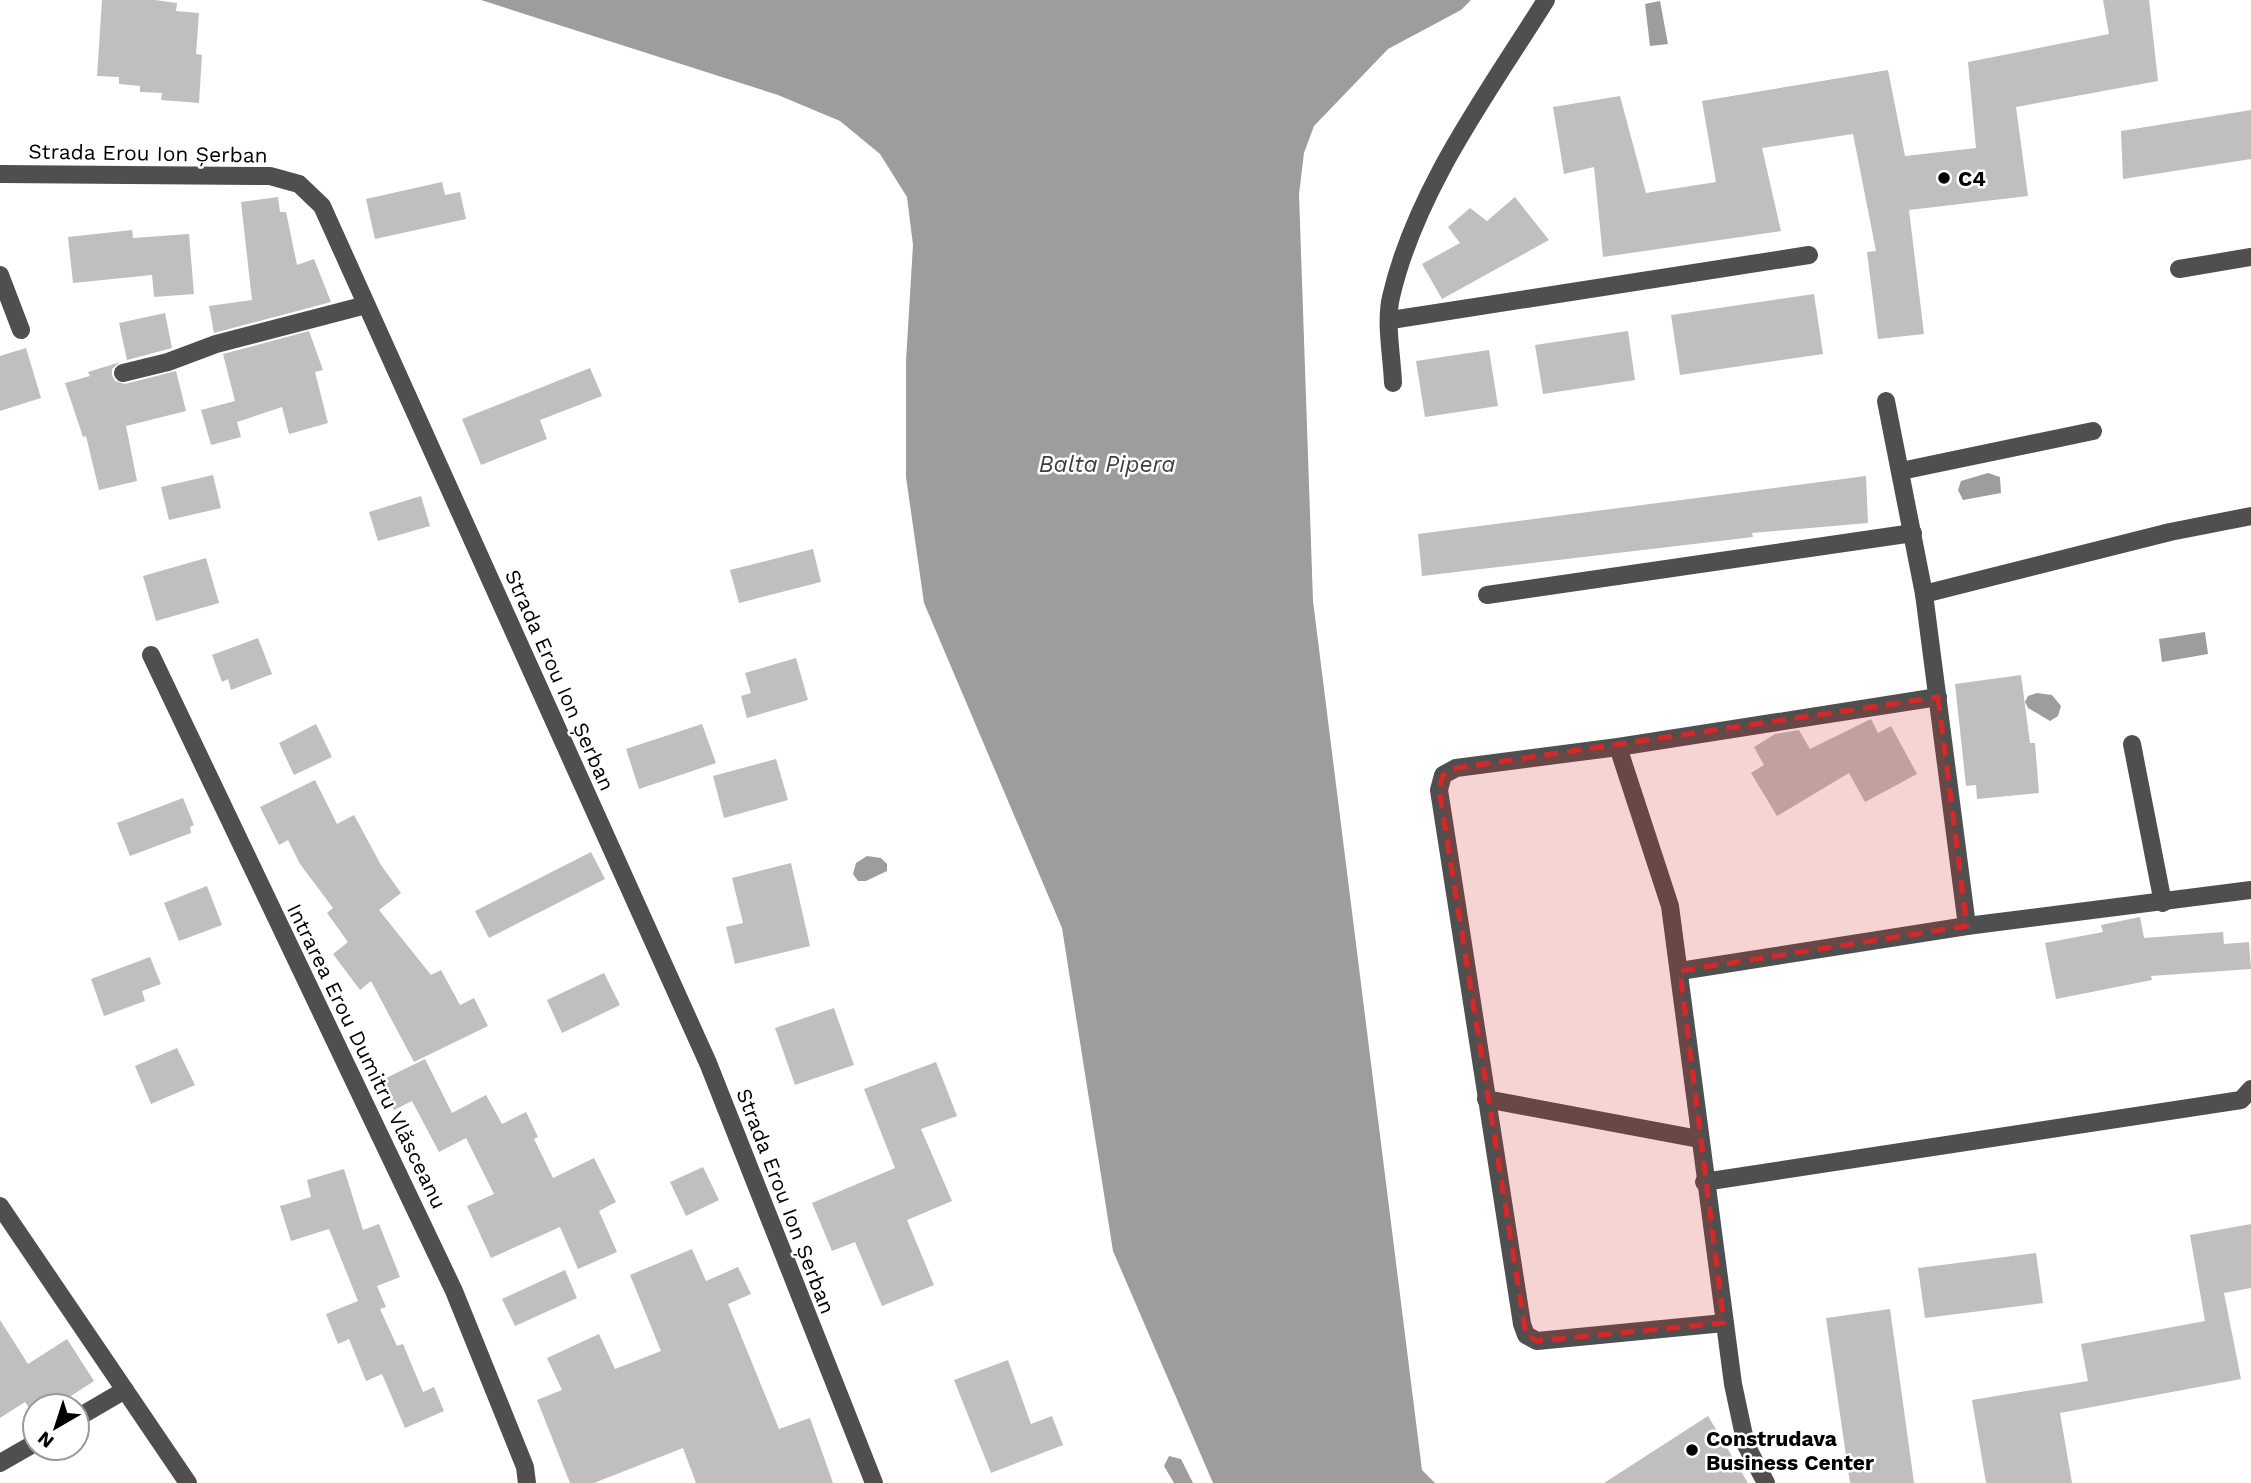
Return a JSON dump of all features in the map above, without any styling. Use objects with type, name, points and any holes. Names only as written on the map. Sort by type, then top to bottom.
[{"type":"street","points":[[1393,383],[1390,299],[1414,228],[1452,150],[1546,0]]},
{"type":"street","name":"Strada Erou Ion Șerban","points":[[0,174],[270,176],[299,184],[322,206],[708,1063],[874,1483]]},
{"type":"street","points":[[1391,320],[1810,255]]},
{"type":"street","points":[[2179,269],[2251,257]]},
{"type":"street","points":[[0,275],[21,330]]},
{"type":"street","points":[[123,373],[168,362],[216,344],[366,305]]},
{"type":"street","points":[[1886,401],[1924,594],[1967,926]]},
{"type":"street","points":[[1900,471],[2093,431]]},
{"type":"street","points":[[1924,594],[2170,532],[2251,516]]},
{"type":"street","points":[[1487,595],[1913,533]]},
{"type":"street","name":"Intrarea Erou Dumitru Vlăsceanu","points":[[151,655],[454,1291],[525,1467],[527,1483]]},
{"type":"street","points":[[1724,1323],[1537,1340],[1526,1335],[1522,1324],[1486,1099],[1439,790],[1443,775],[1456,768],[1618,747],[1938,696]]},
{"type":"street","points":[[2132,744],[2163,903]]},
{"type":"street","points":[[1618,747],[1670,906],[1704,1182],[1733,1384],[1746,1446],[1766,1483]]},
{"type":"street","points":[[1679,971],[1967,926],[2251,890]]},
{"type":"street","points":[[1704,1182],[2241,1100],[2251,1089]]},
{"type":"street","points":[[1486,1099],[1699,1139]]},
{"type":"street","points":[[0,1206],[188,1483]]},
{"type":"street","points":[[91,1410],[125,1390]]},
{"type":"street","points":[[0,1463],[21,1451]]},
{"type":"highlighted area","points":[[1938,697],[1967,926],[1680,971],[1724,1323],[1537,1341],[1526,1335],[1439,790],[1443,775],[1456,768]]},
{"type":"water","name":"Balta Pipera","points":[[481,0],[1471,0],[1461,10],[1388,49],[1314,126],[1304,153],[1299,194],[1313,601],[1422,1470],[1435,1483],[1213,1483],[1113,1251],[1062,928],[924,603],[906,477],[906,361],[913,245],[907,197],[880,154],[840,121],[778,95]]},
{"type":"water","points":[[1660,1],[1668,44],[1650,46],[1645,4]]},
{"type":"water","points":[[1988,473],[2000,477],[2001,493],[1963,500],[1958,490],[1961,481]]},
{"type":"water","points":[[2205,632],[2208,654],[2162,662],[2159,639]]},
{"type":"water","points":[[2037,693],[2052,695],[2061,706],[2058,716],[2050,721],[2028,708],[2025,702],[2028,696]]},
{"type":"water","points":[[867,856],[881,858],[887,864],[887,871],[866,881],[858,881],[853,874],[856,863]]},
{"type":"water","points":[[1169,1456],[1181,1459],[1193,1483],[1174,1483],[1164,1466]]},
{"type":"building","points":[[102,0],[155,0],[177,3],[176,11],[199,13],[196,54],[202,55],[199,103],[161,100],[162,93],[140,92],[140,86],[119,84],[119,77],[97,76]]},
{"type":"building","points":[[2103,0],[2149,0],[2158,81],[2016,107],[2028,196],[1909,210],[1924,334],[1878,339],[1867,252],[1876,251],[1853,134],[1762,148],[1781,231],[1603,257],[1594,167],[1564,174],[1553,107],[1620,96],[1646,193],[1716,182],[1702,101],[1888,70],[1905,156],[1976,148],[1968,62],[2109,34]]},
{"type":"building","points":[[2251,110],[2251,159],[2123,179],[2121,131]]},
{"type":"building","points":[[442,182],[445,195],[460,192],[466,219],[375,239],[366,199]]},
{"type":"building","points":[[278,197],[280,212],[286,212],[297,265],[314,259],[331,302],[214,333],[209,306],[252,300],[241,202]]},
{"type":"building","points":[[1515,197],[1549,240],[1442,299],[1422,264],[1460,243],[1448,227],[1470,208],[1487,221]]},
{"type":"building","points":[[132,230],[133,238],[189,234],[194,294],[154,297],[152,275],[73,283],[68,237]]},
{"type":"building","points":[[1814,294],[1823,354],[1680,375],[1671,315]]},
{"type":"building","points":[[165,313],[172,348],[124,361],[127,360],[119,323]]},
{"type":"building","points":[[309,331],[323,370],[315,372],[328,423],[289,434],[282,407],[237,422],[241,437],[211,445],[201,410],[235,401],[223,354]]},
{"type":"building","points":[[1628,331],[1635,380],[1543,394],[1535,345]]},
{"type":"building","points":[[26,348],[41,398],[0,411],[0,356]]},
{"type":"building","points":[[1489,350],[1498,406],[1425,417],[1416,361]]},
{"type":"building","points":[[120,362],[112,369],[112,375],[115,381],[125,384],[176,371],[186,411],[126,426],[137,481],[99,490],[86,436],[83,437],[65,383],[90,376],[88,372]]},
{"type":"building","points":[[590,368],[602,396],[540,420],[547,439],[481,465],[462,419]]},
{"type":"building","points":[[213,475],[221,508],[169,520],[161,487]]},
{"type":"building","points":[[1866,476],[1868,523],[1752,533],[1753,537],[1422,576],[1418,534]]},
{"type":"building","points":[[421,496],[430,526],[378,541],[369,512]]},
{"type":"building","points":[[813,549],[821,582],[739,603],[730,570]]},
{"type":"building","points":[[206,558],[219,603],[156,621],[143,576]]},
{"type":"building","points":[[258,638],[272,674],[231,690],[228,679],[222,682],[212,655]]},
{"type":"building","points":[[796,658],[808,700],[747,718],[741,696],[751,693],[745,673]]},
{"type":"building","points":[[2021,675],[2030,743],[2035,743],[2039,793],[1977,799],[1976,785],[1966,786],[1955,684]]},
{"type":"building","points":[[1871,719],[1878,733],[1891,726],[1917,774],[1865,802],[1849,773],[1777,816],[1751,773],[1764,765],[1754,747],[1775,734],[1799,730],[1810,749]]},
{"type":"building","points":[[316,724],[332,757],[294,775],[279,743]]},
{"type":"building","points":[[702,724],[716,763],[639,789],[626,749]]},
{"type":"building","points":[[776,759],[788,800],[724,818],[713,776]]},
{"type":"building","points":[[315,780],[337,824],[354,815],[381,865],[401,893],[379,910],[431,975],[441,970],[460,1005],[474,998],[488,1026],[414,1062],[371,981],[360,990],[333,954],[348,942],[327,913],[333,908],[300,864],[288,840],[279,845],[260,807]]},
{"type":"building","points":[[183,798],[194,825],[190,827],[191,833],[130,856],[117,823]]},
{"type":"building","points":[[591,852],[605,879],[489,938],[475,911]]},
{"type":"building","points":[[791,863],[810,946],[735,964],[726,927],[743,923],[732,878]]},
{"type":"building","points":[[207,886],[222,925],[179,941],[164,903]]},
{"type":"building","points":[[2140,917],[2144,938],[2223,932],[2224,944],[2249,942],[2251,969],[2151,976],[2152,980],[2056,999],[2045,943],[2103,932],[2101,925]]},
{"type":"building","points":[[150,957],[161,984],[142,991],[145,1001],[104,1016],[91,979]]},
{"type":"building","points":[[604,973],[620,1005],[562,1033],[547,1000]]},
{"type":"building","points":[[834,1008],[854,1065],[795,1085],[775,1028]]},
{"type":"building","points":[[177,1048],[195,1085],[151,1104],[135,1066]]},
{"type":"building","points":[[425,1059],[452,1113],[486,1095],[502,1124],[526,1112],[538,1137],[534,1139],[553,1178],[594,1158],[616,1202],[599,1211],[617,1252],[578,1269],[560,1227],[491,1258],[467,1206],[494,1194],[466,1138],[439,1152],[412,1101],[394,1110],[380,1081]]},
{"type":"building","points":[[936,1062],[957,1116],[921,1129],[952,1201],[907,1220],[934,1285],[882,1306],[855,1242],[832,1251],[812,1203],[895,1168],[864,1089]]},
{"type":"building","points":[[703,1167],[719,1200],[686,1216],[670,1182]]},
{"type":"building","points":[[344,1169],[363,1230],[379,1224],[400,1277],[377,1286],[386,1307],[380,1309],[397,1346],[403,1344],[423,1392],[434,1387],[444,1411],[405,1428],[382,1374],[366,1381],[349,1339],[338,1344],[326,1314],[358,1301],[329,1229],[291,1241],[280,1206],[311,1197],[307,1180]]},
{"type":"building","points":[[2251,1224],[2251,1288],[2224,1293],[2241,1379],[2060,1413],[2072,1483],[1986,1483],[1972,1400],[2088,1381],[2081,1344],[2205,1321],[2190,1235]]},
{"type":"building","points":[[692,1249],[706,1281],[738,1267],[751,1294],[728,1304],[779,1429],[810,1418],[833,1483],[696,1483],[683,1448],[594,1483],[570,1483],[537,1400],[562,1390],[547,1358],[599,1334],[615,1369],[661,1351],[630,1275]]},
{"type":"building","points":[[2036,1253],[2043,1303],[1925,1318],[1918,1268]]},
{"type":"building","points":[[565,1270],[577,1298],[515,1326],[502,1299]]},
{"type":"building","points":[[1890,1309],[1914,1483],[1850,1483],[1826,1318]]},
{"type":"building","points":[[0,1320],[28,1364],[67,1339],[94,1381],[77,1392],[21,1392],[21,1405],[0,1418]]},
{"type":"building","points":[[1008,1360],[1031,1424],[1052,1416],[1063,1445],[991,1473],[954,1380]]},
{"type":"building","name":"Construdava Business Center","points":[[1708,1416],[1748,1483],[1604,1483]]},
{"type":"place","name":"C4","points":[[1944,178]]},
{"type":"place","name":"Construdava Business Center","points":[[1692,1450]]}]
